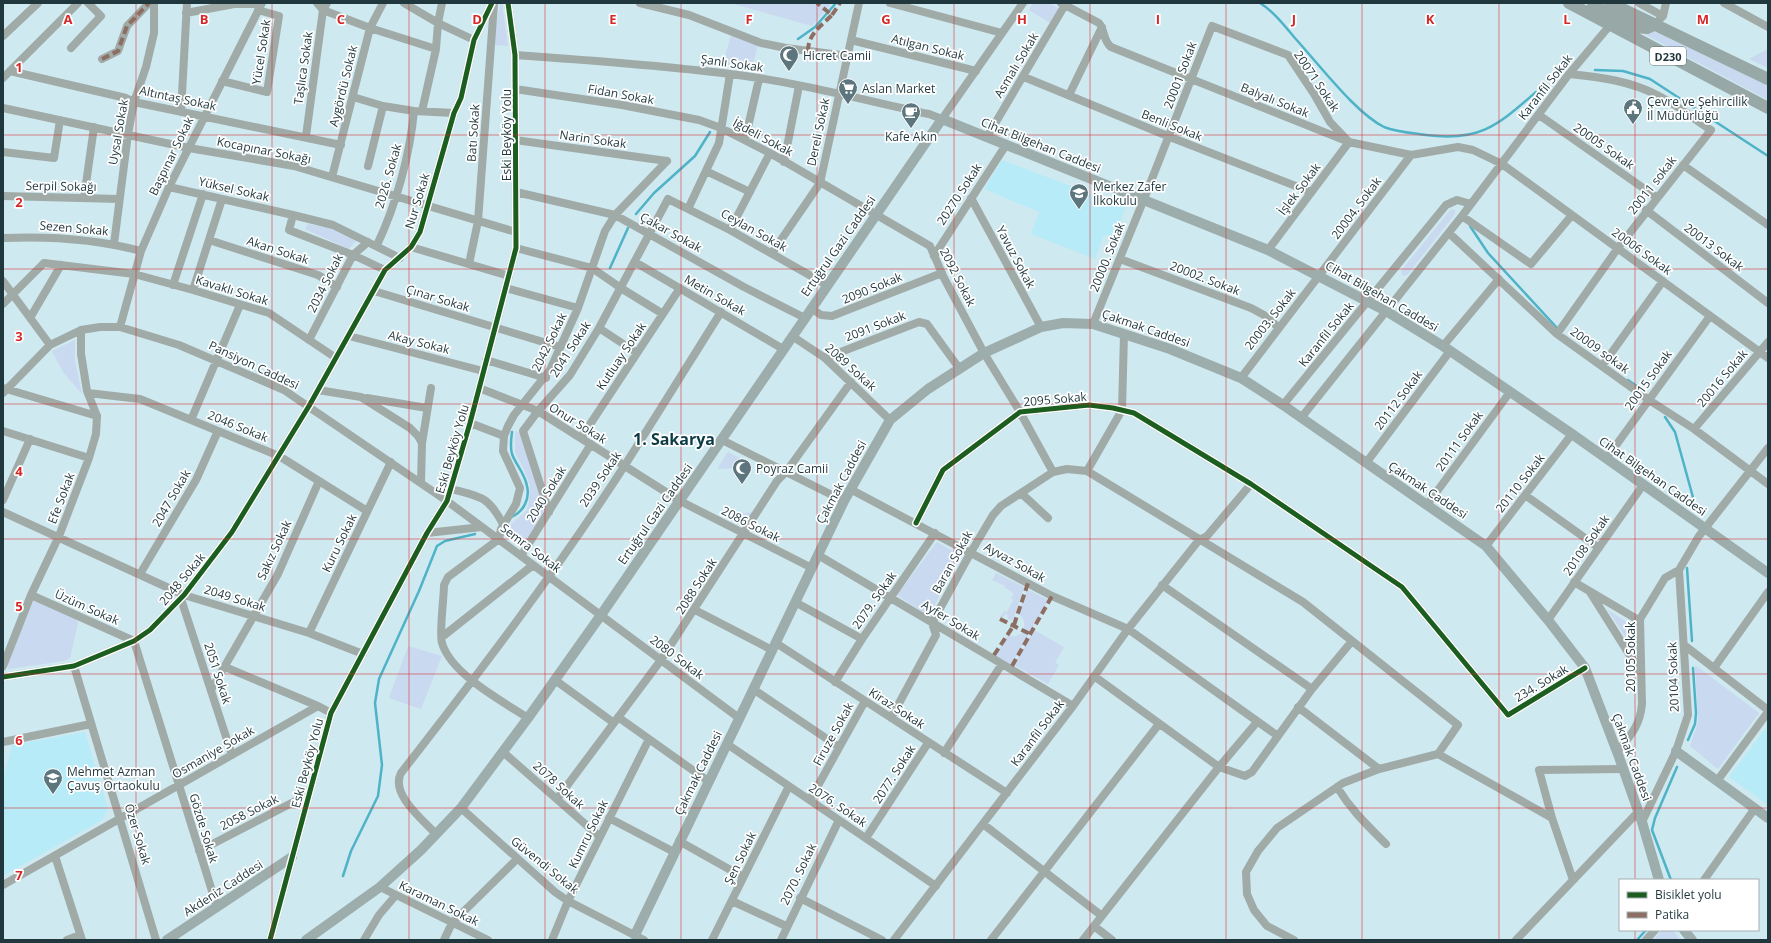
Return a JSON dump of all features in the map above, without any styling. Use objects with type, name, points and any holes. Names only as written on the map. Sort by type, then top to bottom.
[{"type":"highway","name":"D230","points":[[1569,3],[1768,108]]},
{"type":"highway","points":[[1584,3],[1636,27],[1647,28],[1659,20]]},
{"type":"highway","name":"D230","points":[[1610,3],[1659,20],[1768,79]]},
{"type":"main road","name":"Cihat Bilgehan Caddesi","points":[[942,119],[1268,250],[1368,301],[1447,349],[1572,434],[1768,573]]},
{"type":"main road","name":"Ertuğrul Gazi Caddesi","points":[[306,940],[380,887],[421,850],[461,808],[528,718],[601,615],[942,119]]},
{"type":"main road","name":"Çakmak Caddesi","points":[[634,938],[679,841],[844,501],[890,420],[928,389],[984,353],[1041,327],[1063,323],[1093,324],[1170,349],[1241,378],[1283,405],[1486,546],[1548,620],[1585,668],[1642,822],[1659,879]]},
{"type":"main road","points":[[1676,751],[1768,818]]},
{"type":"main road","name":"Akdeniz Caddesi","points":[[167,940],[292,857]]},
{"type":"main road","points":[[1685,931],[1692,940]]},
{"type":"street","points":[[3,36],[38,3]]},
{"type":"street","points":[[6,75],[78,3]]},
{"type":"street","points":[[72,48],[102,16],[88,3]]},
{"type":"street","points":[[102,58],[118,51],[127,26],[149,3]]},
{"type":"street","name":"Uysal Sokak","points":[[114,244],[128,134],[134,102],[146,66],[154,34],[154,3]]},
{"type":"street","points":[[181,112],[187,3]]},
{"type":"street","points":[[186,13],[234,3],[260,6]]},
{"type":"street","points":[[317,3],[370,28],[436,48]]},
{"type":"street","name":"Aygördü Sokak","points":[[332,177],[370,28],[383,3]]},
{"type":"street","points":[[404,3],[438,23],[474,40]]},
{"type":"street","name":"2026. Sokak","points":[[377,245],[385,229],[396,196],[436,48],[438,23],[442,3]]},
{"type":"street","name":"Nur Sokak","points":[[309,406],[385,270],[411,247],[420,232],[454,113],[461,98],[474,40],[493,3]]},
{"type":"street","name":"Batı Sokak","points":[[469,264],[478,220],[493,3]]},
{"type":"street","name":"Eski Beyköy Yolu","points":[[270,940],[332,713],[427,533],[448,501],[506,288],[516,248],[515,55],[508,3]]},
{"type":"street","points":[[640,3],[689,15],[761,43],[786,48],[848,56]]},
{"type":"street","name":"Dereli Sokak","points":[[772,253],[820,183],[859,3]]},
{"type":"street","points":[[890,3],[1002,33]]},
{"type":"street","name":"Ertuğrul Gazi Caddesi","points":[[942,119],[1022,3]]},
{"type":"street","points":[[1639,3],[1659,20],[1666,3]]},
{"type":"street","points":[[1724,3],[1768,28]]},
{"type":"street","points":[[1063,4],[1094,20],[1102,27],[1069,95]]},
{"type":"street","name":"Asmalı Sokak","points":[[987,137],[1024,77],[1063,4]]},
{"type":"street","name":"Başpınar Sokak","points":[[120,327],[134,274],[169,186],[260,6]]},
{"type":"street","name":"Yücel Sokak","points":[[222,81],[267,92],[279,16],[260,6]]},
{"type":"street","name":"Taşlıca Sokak","points":[[306,136],[325,6]]},
{"type":"street","name":"Karanfil Sokak","points":[[1301,418],[1449,233],[1569,74],[1611,24]]},
{"type":"street","name":"20001 Sokak","points":[[1144,200],[1212,26]]},
{"type":"street","name":"20071 Sokak","points":[[1212,26],[1288,55],[1314,94],[1330,122],[1349,142]]},
{"type":"street","name":"Balyalı Sokak","points":[[1102,27],[1106,41],[1110,47],[1349,142],[1411,155],[1458,147],[1466,148],[1502,164]]},
{"type":"street","name":"Atılgan Sokak","points":[[851,40],[976,71]]},
{"type":"street","name":"Şanlı Sokak","points":[[515,55],[590,60],[730,74],[839,94],[929,114],[942,119]]},
{"type":"street","points":[[688,209],[719,143],[730,74]]},
{"type":"street","name":"20011 sokak","points":[[1557,333],[1646,210],[1711,130],[1659,96],[1638,87],[1605,78],[1569,74]]},
{"type":"street","name":"Altıntaş Sokak","points":[[6,75],[126,98],[134,102],[306,136],[341,145]]},
{"type":"street","name":"Benli Sokak","points":[[1024,77],[1169,137],[1311,192]]},
{"type":"street","points":[[745,140],[759,79]]},
{"type":"street","points":[[784,162],[798,86]]},
{"type":"street","name":"Fidan Sokak","points":[[515,89],[622,105],[699,120],[721,128]]},
{"type":"street","points":[[353,97],[384,106],[418,111],[454,113]]},
{"type":"street","points":[[368,166],[384,106]]},
{"type":"street","name":"Kocapınar Sokağı","points":[[3,108],[189,148],[294,166],[516,232]]},
{"type":"street","name":"20005 Sokak","points":[[1539,115],[1656,197]]},
{"type":"street","points":[[3,152],[54,158],[60,120]]},
{"type":"street","points":[[84,198],[94,127]]},
{"type":"street","name":"İğdeli Sokak","points":[[721,128],[770,153],[875,216]]},
{"type":"street","name":"Narin Sokak","points":[[516,140],[667,161]]},
{"type":"street","name":"İşlek Sokak","points":[[1268,250],[1349,142]]},
{"type":"street","name":"20270 Sokak","points":[[934,256],[1006,145]]},
{"type":"street","points":[[730,230],[770,153]]},
{"type":"street","name":"20004. Sokak","points":[[1320,276],[1411,155]]},
{"type":"street","name":"2042 Sokak","points":[[499,539],[503,524],[516,504],[520,488],[503,451],[504,436],[514,415],[546,378],[578,308],[605,231],[616,215],[667,161]]},
{"type":"street","name":"20006 Sokak","points":[[1502,164],[1768,358]]},
{"type":"street","points":[[1683,165],[1768,225]]},
{"type":"street","points":[[706,171],[750,192]]},
{"type":"street","name":"Yüksel Sokak","points":[[169,186],[333,225],[377,245],[400,258]]},
{"type":"street","name":"Çakar Sokak","points":[[516,192],[616,215],[744,287],[805,318]]},
{"type":"street","points":[[172,284],[202,194]]},
{"type":"street","name":"Serpil Sokağı","points":[[3,196],[119,199]]},
{"type":"street","points":[[193,290],[222,198]]},
{"type":"street","name":"Yavuz Sokak","points":[[971,198],[1041,327]]},
{"type":"street","name":"Ceylan Sokak","points":[[668,199],[730,230],[827,285]]},
{"type":"street","name":"2041 Sokak","points":[[548,512],[523,431],[538,411],[570,375],[635,262],[668,199]]},
{"type":"street","name":"20000. Sokak","points":[[1093,324],[1144,200]]},
{"type":"street","name":"Karanfil Sokak","points":[[1283,405],[1446,205],[1457,200],[1471,204]]},
{"type":"street","name":"20013 Sokak","points":[[1646,210],[1768,303]]},
{"type":"street","points":[[293,215],[289,230],[353,255],[385,270]]},
{"type":"street","points":[[1462,216],[1531,264],[1572,215]]},
{"type":"street","name":"2092 Sokak","points":[[875,216],[930,246],[942,273],[984,353],[1020,412],[1053,472]]},
{"type":"street","name":"20009 sokak","points":[[1449,233],[1557,333],[1604,364],[1649,400],[1694,430],[1768,484]]},
{"type":"street","name":"Sezen Sokak","points":[[3,238],[43,237],[114,244],[142,251]]},
{"type":"street","name":"Akan Sokak","points":[[209,240],[318,276],[336,286]]},
{"type":"street","name":"2034 Sokak","points":[[309,340],[353,255],[368,242]]},
{"type":"street","points":[[411,247],[509,276]]},
{"type":"street","points":[[516,248],[592,268],[663,314]]},
{"type":"street","name":"20002. Sokak","points":[[1120,259],[1251,308],[1264,315],[1278,327]]},
{"type":"street","name":"Metin Sokak","points":[[635,262],[783,349]]},
{"type":"street","name":"Kavaklı Sokak","points":[[13,294],[44,263],[134,274],[269,313],[336,358]]},
{"type":"street","points":[[30,318],[61,265]]},
{"type":"street","name":"2090 Sokak","points":[[812,308],[821,315],[832,316],[942,273]]},
{"type":"street","name":"20003. Sokak","points":[[1241,378],[1278,327],[1320,276]]},
{"type":"street","name":"20112 Sokak","points":[[1366,463],[1499,279]]},
{"type":"street","points":[[3,281],[50,345],[4,390]]},
{"type":"street","points":[[1604,364],[1663,281]]},
{"type":"street","points":[[506,288],[578,308]]},
{"type":"street","name":"Kutluay Sokak","points":[[581,438],[680,288]]},
{"type":"street","name":"Çınar Sokak","points":[[374,291],[560,347]]},
{"type":"street","points":[[3,304],[13,294]]},
{"type":"street","points":[[191,420],[240,305]]},
{"type":"street","name":"2039 Sokak","points":[[436,834],[406,803],[398,779],[401,773],[472,681],[548,576],[624,466],[720,312]]},
{"type":"street","name":"20015 Sokak","points":[[1606,458],[1710,316]]},
{"type":"street","name":"2091 Sokak","points":[[825,358],[919,322],[926,324],[959,368]]},
{"type":"street","name":"Pansiyon Caddesi","points":[[50,345],[82,330],[100,327],[120,327],[178,345],[284,390],[448,501]]},
{"type":"street","points":[[598,328],[637,353]]},
{"type":"street","name":"Efe Sokak","points":[[3,666],[31,595],[59,536],[89,458],[96,434],[97,416],[88,393],[81,354],[82,330]]},
{"type":"street","points":[[1124,334],[1122,410],[1087,471],[1302,602],[1458,725],[1438,754],[1379,769],[1338,787],[1277,828],[1258,851],[1246,872],[1247,894],[1254,910],[1268,926],[1294,940]]},
{"type":"street","name":"Akay Sokak","points":[[349,336],[483,371]]},
{"type":"street","name":"2089 Sokak","points":[[792,336],[825,358],[890,420]]},
{"type":"street","name":"20016 Sokak","points":[[1694,430],[1768,342]]},
{"type":"street","points":[[486,360],[546,378]]},
{"type":"street","name":"2088 Sokak","points":[[557,799],[661,660],[745,534],[777,481],[786,472],[850,382]]},
{"type":"street","points":[[421,483],[422,443],[431,388]]},
{"type":"street","name":"Onur Sokak","points":[[479,388],[524,404],[538,411],[680,501]]},
{"type":"street","points":[[4,390],[97,416]]},
{"type":"street","points":[[318,390],[427,408]]},
{"type":"street","name":"20111 Sokak","points":[[1427,505],[1510,392]]},
{"type":"street","name":"2046 Sokak","points":[[88,393],[140,399],[279,456],[367,512]]},
{"type":"street","points":[[361,397],[410,428],[418,436],[422,443]]},
{"type":"street","name":"2095 Sokak","points":[[916,523],[943,470],[1020,412],[1090,405],[1134,413],[1251,484],[1402,587],[1508,715]]},
{"type":"street","name":"2048 Sokak","points":[[3,677],[74,666],[134,641],[150,630],[182,597],[232,532],[309,406]]},
{"type":"street","points":[[470,423],[504,436]]},
{"type":"street","points":[[3,431],[89,458]]},
{"type":"street","name":"2047 Sokak","points":[[140,574],[196,480],[218,431]]},
{"type":"street","name":"20110 Sokak","points":[[1486,546],[1572,434]]},
{"type":"street","points":[[3,500],[30,440]]},
{"type":"street","points":[[722,440],[844,501]]},
{"type":"street","name":"2040 Sokak","points":[[521,556],[591,444]]},
{"type":"street","name":"20105 Sokak","points":[[1617,752],[1630,736],[1641,718],[1640,620],[1666,578],[1679,570],[1705,528],[1768,448]]},
{"type":"street","name":"Kuru Sokak","points":[[309,633],[391,462]]},
{"type":"street","name":"Baran Sokak","points":[[932,623],[971,552],[993,515],[1001,506],[1053,472],[1067,469],[1087,471]]},
{"type":"street","name":"Sakız Sokak","points":[[211,690],[278,574],[319,481]]},
{"type":"street","name":"Karanfil Sokak","points":[[894,940],[1073,706],[1128,629],[1162,585],[1199,540],[1207,536],[1251,484]]},
{"type":"street","name":"20108 Sokak","points":[[1548,620],[1643,485]]},
{"type":"street","points":[[451,489],[484,499],[495,510],[503,524]]},
{"type":"street","name":"Ayvaz Sokak","points":[[850,489],[1052,596],[1128,629],[1278,736]]},
{"type":"street","points":[[1021,493],[1048,518]]},
{"type":"street","points":[[1525,495],[1599,548]]},
{"type":"street","name":"Semra Sokak","points":[[448,501],[601,615]]},
{"type":"street","name":"2086 Sokak","points":[[680,501],[812,568]]},
{"type":"street","name":"2049 Sokak","points":[[3,512],[59,536],[140,574],[182,597],[254,616],[309,633],[363,654]]},
{"type":"street","points":[[427,533],[482,527]]},
{"type":"street","name":"2079. Sokak","points":[[835,682],[862,639],[935,533]]},
{"type":"street","points":[[499,539],[448,577],[444,585],[442,642],[450,659],[472,681],[528,718]]},
{"type":"street","name":"Ayfer Sokak","points":[[818,555],[1073,706]]},
{"type":"street","points":[[442,637],[533,565]]},
{"type":"street","name":"20104 Sokak","points":[[1642,822],[1676,751],[1688,715],[1679,570]]},
{"type":"street","points":[[1574,582],[1635,618]]},
{"type":"street","points":[[1162,585],[1312,689]]},
{"type":"street","points":[[1590,592],[1641,673]]},
{"type":"street","points":[[1714,668],[1768,592]]},
{"type":"street","name":"Üzüm Sokak","points":[[31,595],[134,641]]},
{"type":"street","name":"2051 Sokak","points":[[182,597],[232,755]]},
{"type":"street","points":[[795,602],[862,639]]},
{"type":"street","name":"Kiraz Sokak","points":[[695,610],[774,646],[835,682],[1007,793]]},
{"type":"street","name":"2080 Sokak","points":[[601,615],[739,718]]},
{"type":"street","points":[[891,718],[936,635],[932,623]]},
{"type":"street","name":"Gözde Sokak","points":[[134,641],[216,907]]},
{"type":"street","points":[[1094,676],[1219,767],[1245,776],[1252,772],[1312,689],[1352,641]]},
{"type":"street","points":[[1684,645],[1768,711],[1717,781]]},
{"type":"street","points":[[944,753],[1002,664]]},
{"type":"street","name":"Özer Sokak","points":[[74,666],[90,724],[121,818],[156,940]]},
{"type":"street","points":[[225,667],[332,713]]},
{"type":"street","name":"234. Sokak","points":[[1508,715],[1585,668]]},
{"type":"street","points":[[555,680],[616,720],[649,739],[708,781]]},
{"type":"street","points":[[753,689],[839,746]]},
{"type":"street","name":"Firuze Sokak","points":[[810,800],[865,701]]},
{"type":"street","name":"Osmaniye Sokak","points":[[3,885],[318,706]]},
{"type":"street","points":[[1298,708],[1379,769]]},
{"type":"street","points":[[1083,940],[1219,767],[1258,722]]},
{"type":"street","points":[[3,742],[90,724]]},
{"type":"street","points":[[991,940],[1159,724]]},
{"type":"street","name":"Kumru Sokak","points":[[552,940],[568,901],[649,739]]},
{"type":"street","name":"2077. Sokak","points":[[866,838],[928,743]]},
{"type":"street","name":"2076. Sokak","points":[[727,744],[936,886]]},
{"type":"street","name":"2078 Sokak","points":[[503,752],[600,837]]},
{"type":"street","points":[[1438,754],[1552,818]]},
{"type":"street","points":[[1572,880],[1552,818],[1539,770],[1623,769]]},
{"type":"street","name":"Şen Sokak","points":[[712,940],[789,786]]},
{"type":"street","points":[[1338,787],[1352,810],[1386,844]]},
{"type":"street","name":"2058 Sokak","points":[[199,851],[309,794]]},
{"type":"street","name":"Güvendi Sokak","points":[[461,808],[555,892],[568,901],[634,938],[644,940]]},
{"type":"street","points":[[1705,879],[1755,808]]},
{"type":"street","points":[[1516,940],[1638,812]]},
{"type":"street","points":[[609,818],[674,852]]},
{"type":"street","name":"2070. Sokak","points":[[781,940],[786,926],[839,820]]},
{"type":"street","points":[[983,824],[1102,916]]},
{"type":"street","points":[[679,841],[743,877]]},
{"type":"street","points":[[55,856],[81,938],[67,940]]},
{"type":"street","points":[[444,940],[452,923],[517,859]]},
{"type":"street","name":"Karaman Sokak","points":[[380,887],[488,940]]},
{"type":"street","points":[[364,940],[379,915],[396,895]]},
{"type":"street","points":[[800,898],[882,940]]},
{"type":"street","points":[[732,901],[786,926]]},
{"type":"street","points":[[1094,926],[1112,940]]},
{"type":"street","points":[[1646,940],[1654,931]]},
{"type":"shaded area","points":[[500,3],[502,3],[508,46],[493,45]]},
{"type":"shaded area","points":[[730,3],[832,3],[812,26]]},
{"type":"shaded area","points":[[1033,3],[1049,3],[1059,9],[1050,23],[1029,10]]},
{"type":"shaded area","points":[[1635,29],[1655,32],[1768,85],[1768,100]]},
{"type":"shaded area","points":[[731,35],[758,45],[751,71],[726,65],[726,53]]},
{"type":"shaded area","points":[[1768,49],[1768,68],[1749,59]]},
{"type":"shaded area","name":"Merkez Zafer İlkokulu","points":[[1002,160],[1126,207],[1114,238],[1104,235],[1095,259],[1031,234],[1039,212],[984,189]]},
{"type":"shaded area","points":[[1451,209],[1455,210],[1455,214],[1408,274],[1405,276],[1402,275],[1401,271]]},
{"type":"shaded area","points":[[308,224],[337,230],[357,240],[349,249],[305,229]]},
{"type":"shaded area","points":[[75,340],[75,361],[82,394],[63,372],[52,351]]},
{"type":"shaded area","points":[[515,431],[522,434],[544,512],[522,548],[504,531],[527,510],[529,501],[530,485],[523,467],[515,453]]},
{"type":"shaded area","points":[[728,452],[752,464],[751,467],[717,469]]},
{"type":"shaded area","points":[[753,512],[745,525],[741,526],[727,518],[728,515]]},
{"type":"shaded area","points":[[937,542],[959,555],[930,615],[928,616],[897,595]]},
{"type":"shaded area","points":[[996,573],[1024,587],[1013,620],[1008,619],[1007,613],[1002,618],[1000,617],[1004,611],[1007,612],[1013,600],[1011,598],[1014,593],[1005,588],[1005,586],[992,580]]},
{"type":"shaded area","points":[[1027,589],[1048,600],[1030,632],[1024,629],[1024,620],[1018,614]]},
{"type":"shaded area","points":[[33,601],[77,620],[78,623],[70,658],[64,661],[9,669],[7,666]]},
{"type":"shaded area","points":[[1607,609],[1635,628],[1636,653]]},
{"type":"shaded area","points":[[1034,630],[1064,647],[1055,663],[1059,665],[1048,684],[1014,665]]},
{"type":"shaded area","points":[[1023,632],[1028,635],[1011,665],[995,656],[1008,635],[1016,636]]},
{"type":"shaded area","points":[[408,646],[442,656],[421,709],[389,698]]},
{"type":"shaded area","points":[[1695,665],[1759,713],[1718,769],[1690,746],[1698,722]]},
{"type":"shaded area","points":[[1768,725],[1768,805],[1729,777]]},
{"type":"shaded area","name":"Mehmet Azman Çavuş Ortaokulu","points":[[85,732],[108,809],[102,820],[3,876],[3,780],[12,745]]},
{"type":"shaded area","points":[[1661,931],[1674,931],[1680,940],[1653,940]]},
{"type":"waterway","points":[[798,39],[815,27],[836,3]]},
{"type":"waterway","points":[[1260,3],[1270,10],[1329,77],[1366,115],[1375,122],[1389,129],[1445,137],[1475,133],[1499,122],[1536,92]]},
{"type":"waterway","points":[[1595,70],[1623,71],[1650,79],[1768,156]]},
{"type":"waterway","points":[[636,214],[654,193],[695,156],[710,132]]},
{"type":"waterway","points":[[1470,226],[1488,253],[1558,329]]},
{"type":"waterway","points":[[610,268],[628,228]]},
{"type":"waterway","points":[[1628,380],[1638,387]]},
{"type":"waterway","points":[[1665,417],[1675,432],[1694,501]]},
{"type":"waterway","points":[[511,517],[516,515],[523,508],[528,495],[526,482],[512,454],[512,432]]},
{"type":"waterway","points":[[343,876],[351,851],[378,796],[382,765],[375,703],[379,679],[419,591],[437,546],[445,541],[475,534]]},
{"type":"waterway","points":[[1687,568],[1692,641]]},
{"type":"waterway","points":[[1688,740],[1695,724],[1696,713],[1693,668]]},
{"type":"waterway","points":[[1671,879],[1652,830],[1655,818],[1677,767]]},
{"type":"waterway","points":[[1637,940],[1645,931]]},
{"type":"marked path","points":[[102,59],[118,51],[127,26],[149,3]]},
{"type":"marked path","points":[[808,51],[810,40],[813,35],[832,15],[817,3]]},
{"type":"marked path","points":[[832,15],[840,3]]},
{"type":"marked path","points":[[994,655],[1014,625],[1028,583]]},
{"type":"marked path","points":[[1012,666],[1052,596]]},
{"type":"marked path","points":[[1000,619],[1030,634]]},
{"type":"cycle path","points":[[3,677],[74,666],[134,641],[150,630],[184,595],[232,532],[309,406],[385,270],[411,247],[420,232],[454,113],[461,98],[474,40],[492,3]]},
{"type":"cycle path","points":[[270,940],[331,713],[427,533],[447,501],[470,423],[516,248],[515,55],[508,3]]},
{"type":"cycle path","points":[[916,523],[943,470],[1020,412],[1089,405],[1113,408],[1134,413],[1251,484],[1402,587],[1508,715],[1585,668]]},
{"type":"place","name":"Hicret Camii","points":[[789,72]]},
{"type":"place","name":"Aslan Market","points":[[848,105]]},
{"type":"place","name":"Çevre ve Şehircilik İl Müdürlüğü","points":[[1633,125]]},
{"type":"place","name":"Kafe Akın","points":[[911,129]]},
{"type":"place","name":"Merkez Zafer İlkokulu","points":[[1079,210]]},
{"type":"place","name":"Poyraz Camii","points":[[742,485]]},
{"type":"place","name":"Mehmet Azman Çavuş Ortaokulu","points":[[53,795]]},
{"type":"district","name":"1. Sakarya","points":[[674,439]]}]
